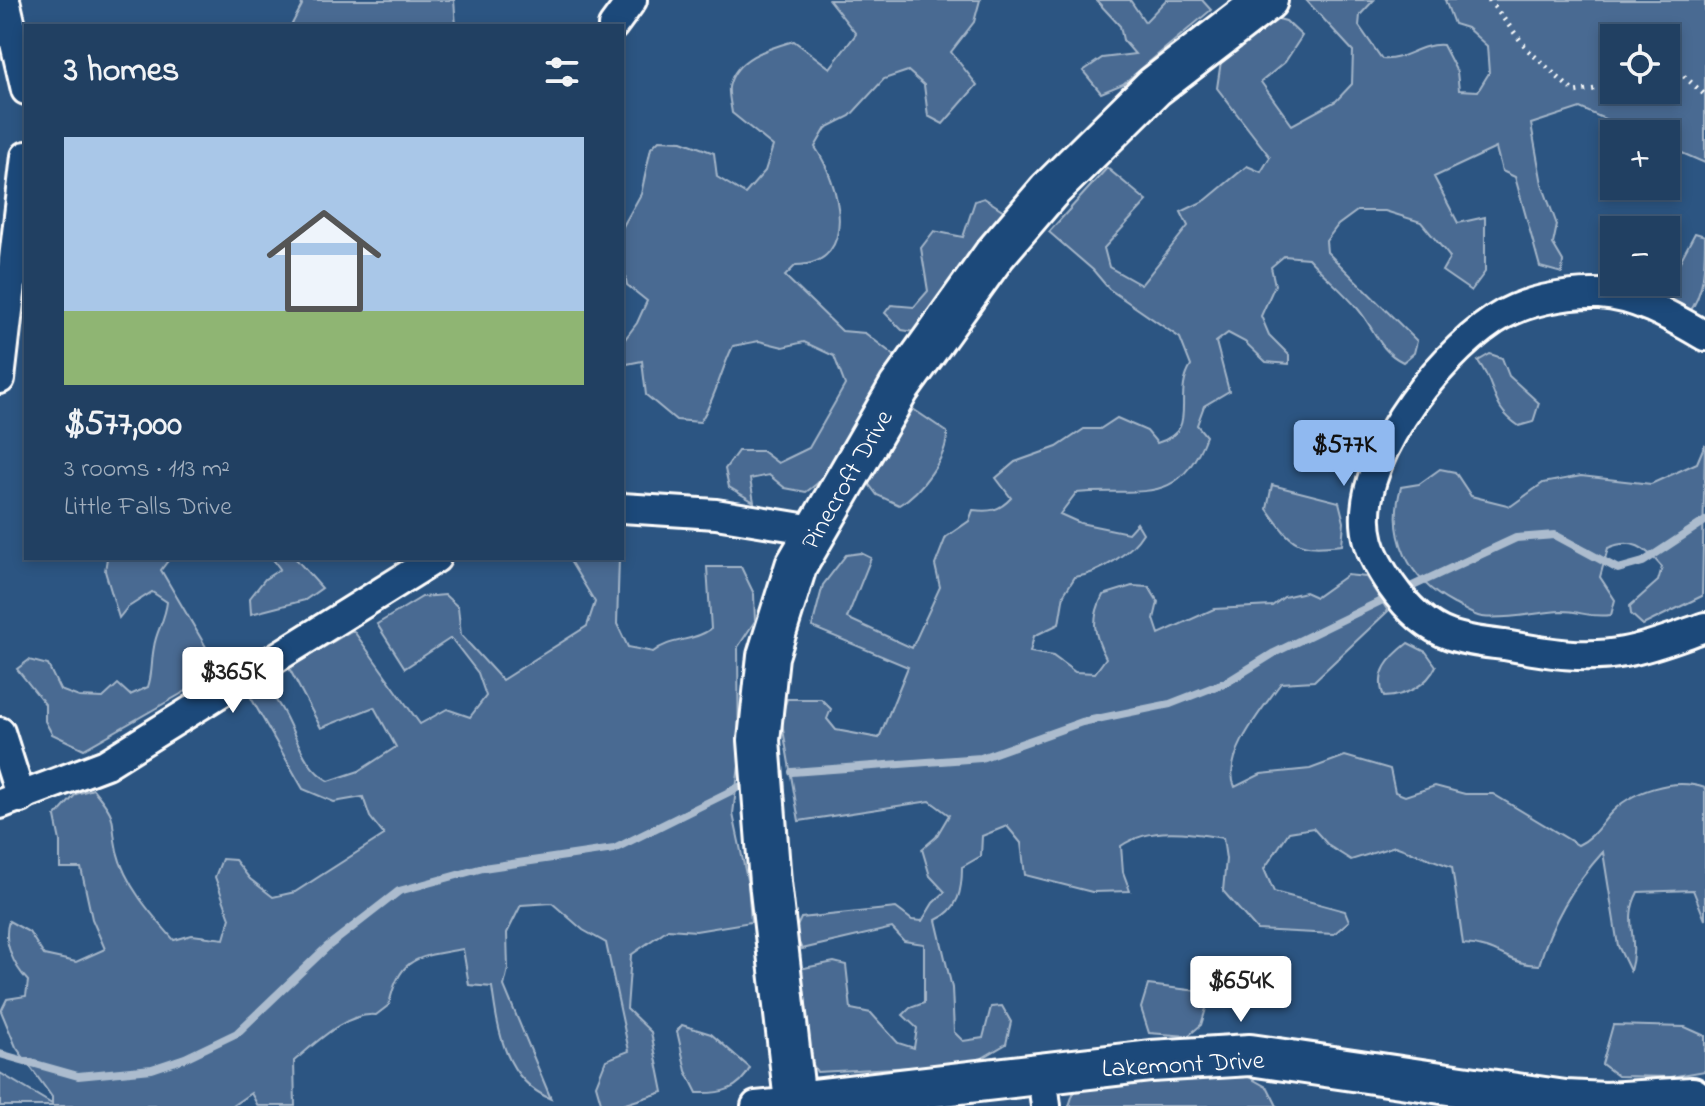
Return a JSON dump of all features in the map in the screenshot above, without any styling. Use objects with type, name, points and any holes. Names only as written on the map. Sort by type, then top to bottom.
[{"type":"street","points":[[5,0],[24,81]]},
{"type":"street","points":[[614,24],[632,0]]},
{"type":"street","name":"Pinecroft Drive","points":[[795,1102],[769,867],[759,740],[761,693],[773,633],[796,566],[814,530],[899,388],[995,254],[1049,191],[1154,87],[1267,0]]},
{"type":"street","points":[[0,379],[24,173]]},
{"type":"street","points":[[1705,336],[1640,302],[1600,294],[1564,297],[1496,318],[1460,346],[1394,429],[1375,469],[1367,505],[1368,540],[1382,572],[1404,603],[1449,635],[1584,656],[1624,653],[1705,627]]},
{"type":"street","points":[[624,508],[716,514],[814,530]]},
{"type":"street","points":[[0,732],[11,801],[106,764],[433,560]]},
{"type":"street","name":"Lakemont Drive","points":[[756,1106],[1044,1089],[1151,1061],[1250,1055],[1565,1101],[1696,1100]]},
{"type":"path","points":[[1489,0],[1528,50],[1574,92],[1600,88]]},
{"type":"path","points":[[1680,73],[1705,95]]},
{"type":"shaded area","points":[[300,0],[454,0],[456,24],[292,24],[302,5]]},
{"type":"shaded area","points":[[829,0],[980,0],[974,22],[951,52],[977,85],[943,124],[928,116],[924,85],[908,71],[884,79],[850,116],[826,128],[815,147],[824,162],[837,199],[837,236],[830,251],[816,261],[796,265],[785,276],[842,331],[865,333],[895,356],[858,430],[821,480],[806,492],[785,488],[769,475],[750,479],[754,502],[729,487],[725,469],[738,451],[762,451],[778,463],[809,448],[845,385],[834,356],[804,342],[783,347],[759,341],[733,346],[700,422],[676,420],[646,395],[642,361],[624,365],[624,340],[637,323],[647,301],[627,285],[624,224],[641,194],[651,148],[659,140],[682,141],[714,153],[717,177],[745,194],[765,171],[773,146],[732,113],[729,90],[738,68],[755,55],[794,41],[830,68],[856,34]]},
{"type":"shaded area","points":[[1096,0],[1130,0],[1145,22],[1166,0],[1202,0],[1211,10],[1123,84],[1101,93],[1083,71],[1102,58],[1135,54],[1123,40],[1120,26]]},
{"type":"shaded area","points":[[1306,0],[1374,0],[1360,15],[1359,26],[1382,59],[1443,45],[1457,72],[1459,90],[1478,91],[1489,73],[1487,46],[1467,28],[1454,24],[1445,0],[1705,0],[1705,163],[1680,152],[1680,120],[1607,120],[1580,108],[1531,124],[1542,184],[1557,225],[1553,244],[1563,261],[1562,273],[1540,267],[1515,177],[1502,171],[1496,148],[1434,177],[1458,223],[1485,217],[1485,272],[1471,291],[1442,271],[1450,257],[1421,222],[1385,211],[1357,211],[1338,225],[1326,241],[1327,252],[1417,341],[1414,353],[1403,362],[1388,351],[1358,309],[1308,258],[1284,256],[1271,267],[1275,285],[1261,316],[1269,335],[1289,355],[1289,364],[1266,362],[1245,342],[1228,333],[1216,342],[1229,391],[1204,406],[1197,425],[1206,436],[1183,475],[1169,485],[1154,490],[1076,493],[1060,514],[1080,523],[1128,533],[1137,523],[1143,533],[1131,548],[1114,561],[1094,572],[1075,577],[1064,594],[1059,624],[1034,636],[1030,652],[1053,656],[1075,672],[1095,673],[1106,658],[1095,626],[1099,604],[1103,595],[1132,586],[1149,587],[1158,602],[1154,619],[1159,634],[1214,609],[1272,606],[1284,597],[1305,592],[1316,597],[1347,575],[1366,577],[1388,611],[1314,681],[1281,683],[1239,747],[1232,775],[1235,787],[1261,774],[1310,769],[1345,756],[1390,769],[1395,792],[1405,796],[1435,786],[1465,794],[1493,794],[1578,845],[1592,836],[1618,806],[1640,793],[1680,784],[1705,788],[1705,920],[1693,890],[1638,892],[1631,912],[1633,959],[1630,971],[1618,946],[1603,852],[1582,877],[1565,905],[1539,965],[1519,962],[1485,948],[1463,944],[1452,867],[1395,846],[1351,860],[1329,846],[1313,828],[1289,832],[1264,869],[1274,892],[1345,911],[1349,921],[1334,934],[1257,930],[1223,891],[1226,859],[1223,838],[1170,832],[1144,835],[1121,846],[1123,872],[1130,891],[1092,892],[1025,875],[1021,843],[1007,826],[982,836],[981,856],[962,867],[958,898],[950,911],[936,920],[952,988],[954,1032],[963,1041],[983,1038],[991,1007],[1002,1006],[1011,1022],[1006,1044],[972,1064],[817,1072],[801,1043],[799,969],[834,962],[846,965],[851,1009],[871,1013],[898,1043],[914,1048],[917,1028],[903,1015],[910,1008],[924,1003],[924,944],[904,941],[892,928],[802,949],[794,933],[801,918],[896,908],[912,920],[922,921],[933,903],[945,892],[930,876],[922,849],[936,837],[949,815],[930,801],[799,821],[781,718],[787,699],[821,699],[831,709],[827,719],[836,730],[879,738],[908,667],[812,627],[823,585],[846,555],[861,553],[871,558],[847,618],[912,648],[940,587],[935,565],[946,537],[969,521],[973,510],[994,510],[1011,498],[996,478],[1015,462],[1057,447],[1084,429],[1100,429],[1117,418],[1147,431],[1157,443],[1178,430],[1182,421],[1183,390],[1191,366],[1180,338],[1109,289],[1093,270],[1049,232],[1107,168],[1147,201],[1104,248],[1109,267],[1141,285],[1188,226],[1181,212],[1206,200],[1247,166],[1261,172],[1270,157],[1217,88],[1221,61],[1267,16],[1286,21],[1302,36],[1285,62],[1261,82],[1292,125],[1336,101],[1352,84],[1353,51]]},
{"type":"shaded area","points":[[984,198],[1004,211],[914,332],[902,330],[885,313],[891,305],[914,307],[928,291],[921,248],[934,231],[963,237],[975,201]]},
{"type":"shaded area","points":[[1695,233],[1705,236],[1701,288],[1688,314],[1660,299],[1662,296],[1680,296],[1680,261]]},
{"type":"shaded area","points":[[1490,354],[1502,358],[1509,376],[1539,403],[1533,422],[1519,426],[1509,419],[1498,404],[1478,361]]},
{"type":"shaded area","points":[[913,409],[947,432],[946,442],[931,473],[916,492],[899,505],[877,495],[868,483]]},
{"type":"shaded area","points":[[1705,444],[1702,596],[1643,625],[1631,614],[1630,606],[1658,581],[1662,567],[1638,546],[1624,544],[1608,548],[1600,577],[1615,600],[1611,615],[1562,611],[1492,618],[1475,615],[1438,594],[1413,569],[1399,539],[1397,505],[1401,487],[1419,484],[1440,469],[1455,472],[1471,496],[1511,506],[1543,483],[1581,476],[1651,484],[1697,463]]},
{"type":"shaded area","points":[[1272,485],[1339,502],[1344,522],[1342,545],[1314,547],[1290,538],[1267,509]]},
{"type":"shaded area","points":[[107,560],[168,560],[161,570],[216,664],[186,691],[84,749],[52,734],[45,721],[45,704],[17,669],[29,660],[48,665],[60,690],[79,697],[103,698],[118,684],[130,695],[148,687],[155,641],[167,602],[152,592],[127,608],[119,618],[105,571]]},
{"type":"shaded area","points":[[273,560],[297,560],[322,588],[305,600],[251,614],[250,598],[265,579],[280,569]]},
{"type":"shaded area","points":[[567,560],[619,560],[617,624],[628,647],[653,652],[711,629],[707,567],[741,567],[754,594],[755,621],[738,647],[739,765],[733,814],[748,884],[751,922],[696,931],[668,929],[631,955],[627,1009],[651,1032],[663,1092],[619,1106],[602,1106],[596,1085],[606,1060],[629,1051],[606,943],[583,930],[552,903],[521,905],[507,933],[508,969],[504,986],[551,1099],[523,1080],[514,1067],[501,1037],[492,987],[469,985],[463,949],[422,957],[413,962],[398,977],[389,1005],[376,1015],[365,1015],[343,1023],[294,1061],[295,1106],[258,1106],[251,1093],[232,1106],[0,1106],[0,1073],[52,1104],[52,1097],[16,1047],[1,1011],[7,999],[26,996],[28,981],[11,953],[7,937],[9,921],[29,932],[44,955],[76,962],[105,949],[92,919],[81,868],[60,868],[60,841],[55,817],[76,794],[93,789],[107,807],[126,876],[140,899],[174,940],[192,935],[224,939],[230,918],[215,877],[222,859],[235,860],[250,879],[273,897],[295,892],[384,835],[370,817],[363,797],[334,802],[303,789],[250,696],[264,688],[274,698],[309,763],[329,781],[359,771],[396,747],[374,707],[321,728],[289,668],[353,630],[420,724],[447,709],[470,717],[486,696],[478,673],[451,638],[405,668],[377,624],[422,597],[445,595],[458,607],[461,635],[502,680],[587,626],[595,602]]},
{"type":"shaded area","points":[[1408,643],[1426,652],[1436,666],[1427,679],[1414,689],[1384,697],[1382,673],[1395,654]]},
{"type":"shaded area","points":[[1148,985],[1198,991],[1209,999],[1201,1025],[1188,1036],[1149,1033],[1141,1008]]},
{"type":"shaded area","points":[[682,1025],[711,1034],[750,1068],[746,1075],[728,1089],[697,1093],[686,1071],[677,1031]]},
{"type":"shaded area","points":[[1613,1025],[1685,1027],[1705,1036],[1705,1071],[1671,1077],[1618,1076],[1602,1064]]},
{"type":"shaded area","points":[[1245,1075],[1268,1088],[1277,1106],[1069,1106],[1074,1091],[1096,1083]]},
{"type":"waterway","points":[[1404,590],[1516,538],[1555,535],[1618,569],[1643,562],[1705,521]]},
{"type":"waterway","points":[[792,772],[981,758],[1082,722],[1170,704],[1229,681],[1274,653],[1391,596]]},
{"type":"waterway","points":[[0,1054],[78,1076],[152,1069],[185,1058],[237,1033],[327,947],[399,891],[483,868],[614,849],[739,787]]}]
